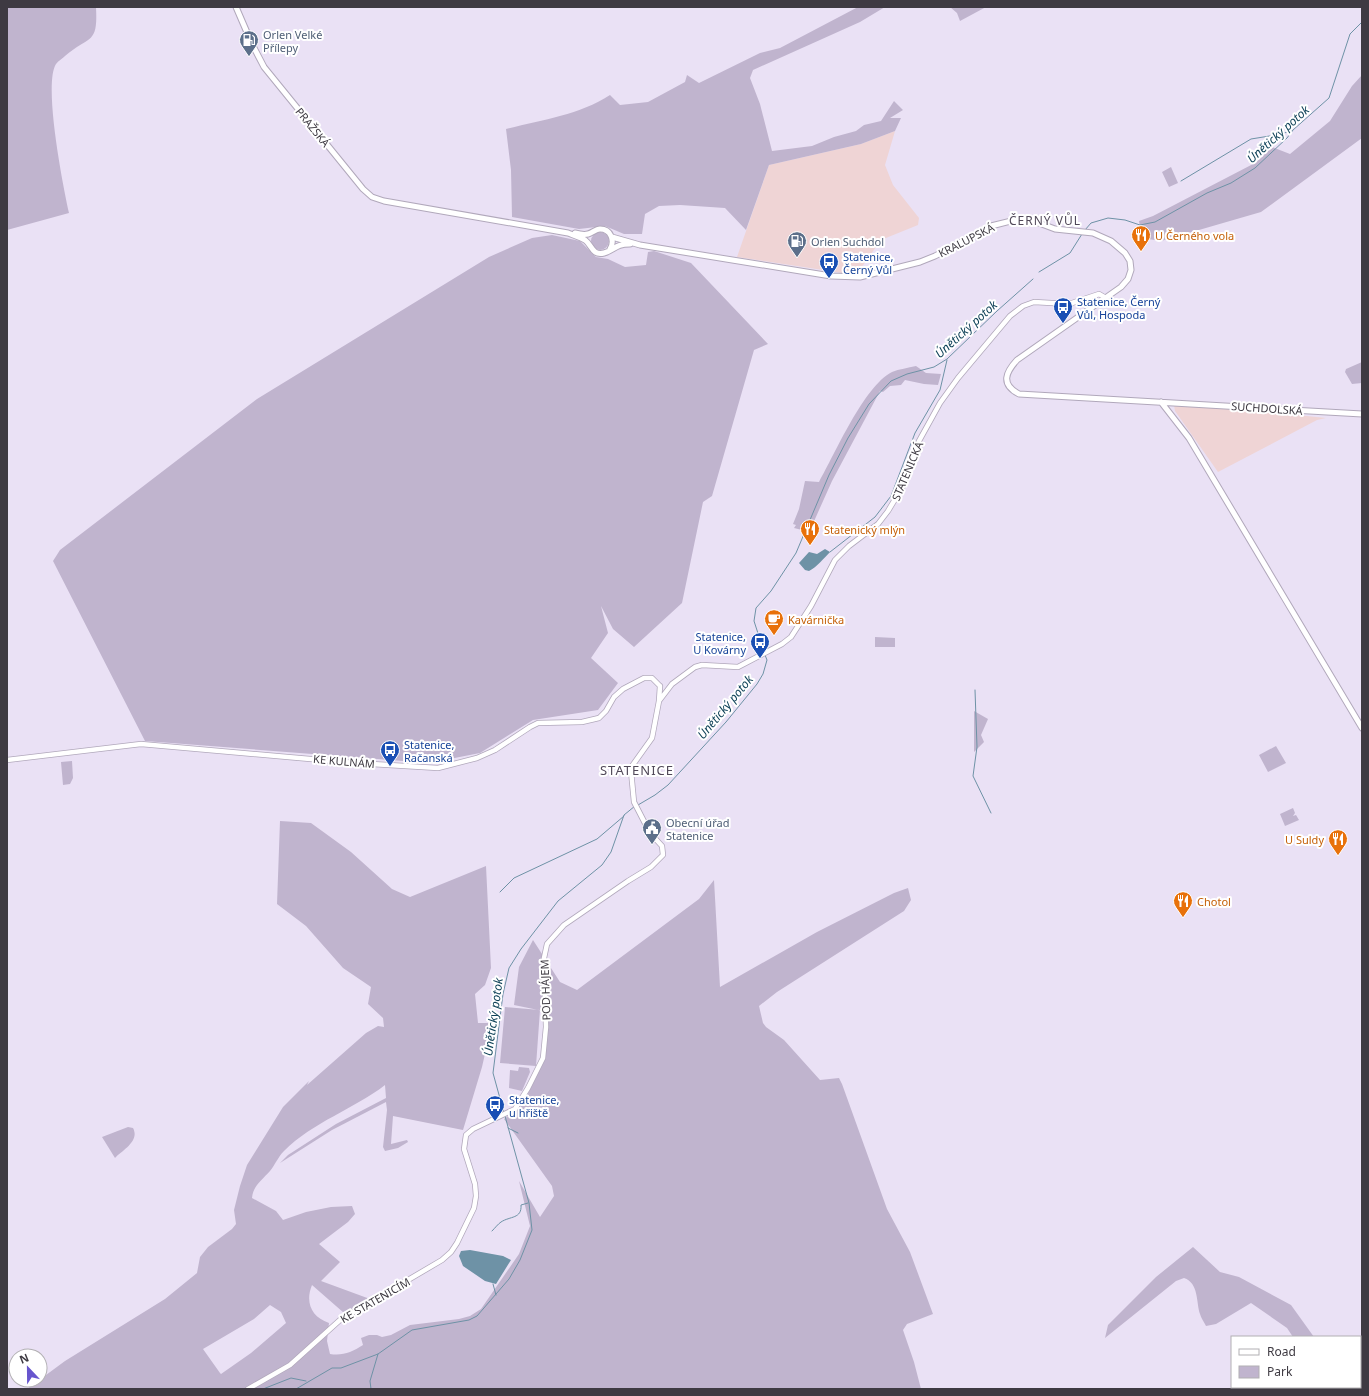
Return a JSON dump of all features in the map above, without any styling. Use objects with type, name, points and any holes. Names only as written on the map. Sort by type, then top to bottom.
[{"type":"main road","name":"PRAŽSKÁ","points":[[236,7],[264,67],[363,189],[380,200],[422,209],[568,233]]},
{"type":"main road","name":"KRALUPSKÁ","points":[[612,237],[640,245],[831,276],[854,278],[875,274],[928,259],[991,226],[1012,220],[1026,220],[1055,229],[1093,234],[1106,238],[1118,246],[1127,256],[1131,264],[1126,281],[1106,298],[1018,360],[1009,369],[1006,377],[1008,385],[1013,391],[1019,394],[1172,402]]},
{"type":"main road","points":[[568,233],[586,234],[603,230],[612,237],[610,250]]},
{"type":"main road","points":[[588,244],[592,232]]},
{"type":"main road","points":[[568,233],[586,240],[592,250],[597,253],[605,253],[620,245],[640,245]]},
{"type":"main road","points":[[1161,402],[1165,410],[1177,421],[1196,449],[1362,728]]},
{"type":"main road","name":"SUCHDOLSKÁ","points":[[1172,402],[1362,414]]},
{"type":"street","name":"STATENICKÁ","points":[[659,701],[672,684],[698,666],[738,667],[769,652],[785,642],[795,631],[811,606],[835,560],[848,546],[878,524],[888,511],[903,486],[919,441],[940,403],[958,378],[1005,321],[1023,306],[1034,302],[1069,304],[1099,294],[1106,298]]},
{"type":"street","name":"KE KULNÁM","points":[[7,760],[141,744],[355,763],[438,768],[477,758],[495,750],[530,726],[538,723],[582,722],[600,718],[614,697],[622,689],[638,680],[652,678],[660,686]]},
{"type":"street","name":"STATENICKÁ","points":[[662,848],[650,833],[634,802],[631,787],[632,766],[652,738],[659,701],[660,686],[672,684]]},
{"type":"street","name":"POD HÁJEM","points":[[446,1256],[457,1243],[474,1208],[476,1196],[475,1184],[464,1149],[464,1140],[470,1131],[508,1114],[516,1108],[538,1070],[545,1050],[546,1006],[544,955],[547,944],[564,925],[632,878],[653,866],[662,857],[662,848]]},
{"type":"street","name":"KE STATENICÍM","points":[[248,1389],[290,1364],[340,1320],[446,1256]]},
{"type":"shaded area","points":[[895,131],[885,165],[893,185],[919,218],[918,225],[881,240],[856,275],[737,257],[769,165],[861,144]]},
{"type":"shaded area","points":[[1174,405],[1326,418],[1317,420],[1218,472],[1175,411]]},
{"type":"green space","points":[[7,7],[96,7],[96,28],[91,38],[74,49],[56,64],[53,75],[52,92],[55,136],[69,213],[7,230]]},
{"type":"green space","points":[[858,7],[885,7],[860,22],[753,70],[750,78],[760,104],[772,151],[812,146],[834,137],[856,131],[864,125],[881,121],[894,101],[903,110],[890,118],[901,118],[895,131],[861,144],[769,165],[746,230],[725,208],[680,205],[659,206],[645,214],[642,234],[624,234],[605,226],[579,229],[512,217],[511,170],[506,129],[547,120],[573,112],[598,102],[610,95],[620,105],[648,102],[685,82],[687,75],[699,83],[760,53],[780,48]]},
{"type":"green space","points":[[950,7],[986,7],[960,21],[957,13]]},
{"type":"green space","points":[[1362,75],[1362,138],[1261,212],[1161,241],[1142,238],[1139,221],[1153,216],[1255,163],[1272,147],[1290,154],[1330,121],[1352,86]]},
{"type":"green space","points":[[1171,167],[1178,183],[1169,187],[1162,172]]},
{"type":"green space","points":[[600,232],[606,235],[609,241],[606,247],[600,250],[594,247],[591,241],[594,235]]},
{"type":"green space","points":[[552,235],[580,241],[596,257],[608,259],[625,267],[646,265],[648,252],[654,251],[691,263],[768,344],[754,350],[712,496],[703,502],[682,603],[634,647],[613,629],[601,606],[608,633],[591,658],[618,683],[598,710],[533,720],[480,753],[429,763],[145,741],[53,561],[60,550],[257,399],[489,257],[532,238]]},
{"type":"green space","points":[[1362,362],[1362,383],[1352,384],[1345,372],[1346,369]]},
{"type":"green space","points":[[916,366],[926,373],[941,374],[938,385],[905,380],[901,385],[890,386],[883,392],[880,391],[832,481],[811,528],[802,530],[794,528],[796,525],[793,524],[799,509],[805,481],[819,482],[851,422],[871,391],[881,380],[892,372]]},
{"type":"green space","points":[[875,637],[895,638],[895,647],[875,647]]},
{"type":"green space","points":[[974,711],[988,719],[981,735],[984,742],[974,752]]},
{"type":"green space","points":[[1276,746],[1286,763],[1268,772],[1259,755]]},
{"type":"green space","points":[[72,761],[73,778],[70,784],[63,785],[61,762]]},
{"type":"green space","points":[[1293,808],[1295,813],[1293,816],[1296,815],[1299,820],[1285,826],[1280,814]]},
{"type":"green space","points":[[280,821],[311,823],[351,852],[392,889],[410,897],[486,866],[491,968],[485,985],[475,994],[478,1023],[492,1023],[482,1067],[463,1130],[393,1116],[391,1144],[407,1140],[408,1142],[398,1148],[385,1151],[383,1147],[387,1110],[386,1102],[332,1130],[280,1163],[288,1155],[336,1124],[386,1098],[385,1085],[373,1094],[295,1141],[282,1153],[270,1171],[254,1190],[252,1198],[276,1211],[283,1220],[306,1212],[331,1207],[352,1206],[355,1214],[348,1222],[319,1244],[340,1262],[321,1281],[370,1299],[344,1313],[312,1285],[309,1297],[311,1308],[314,1313],[329,1323],[327,1341],[330,1354],[343,1354],[363,1345],[361,1338],[369,1335],[377,1335],[382,1337],[391,1335],[410,1325],[459,1319],[470,1316],[481,1309],[519,1254],[530,1226],[519,1181],[540,1217],[554,1196],[552,1186],[504,1119],[524,1104],[543,1055],[548,1012],[514,1005],[519,967],[533,940],[560,982],[577,990],[699,899],[714,880],[720,987],[817,932],[894,893],[908,888],[911,900],[904,911],[777,992],[759,1006],[763,1023],[766,1027],[784,1040],[820,1080],[839,1078],[842,1084],[887,1209],[910,1252],[933,1314],[907,1324],[903,1330],[921,1389],[27,1389],[48,1388],[48,1374],[65,1361],[165,1299],[197,1273],[200,1257],[208,1247],[232,1229],[236,1224],[234,1210],[247,1165],[283,1107],[309,1081],[307,1085],[366,1033],[378,1026],[384,1027],[383,1018],[368,1004],[371,987],[343,968],[306,926],[277,904]],"holes":[[[270,1305],[281,1312],[286,1323],[251,1353],[221,1374],[203,1349],[254,1319]]]},
{"type":"green space","points":[[505,1007],[540,1010],[536,1066],[500,1063]]},
{"type":"green space","points":[[519,1067],[529,1068],[530,1072],[522,1091],[509,1088],[510,1070],[518,1071]]},
{"type":"green space","points":[[128,1127],[133,1128],[135,1133],[134,1137],[130,1145],[115,1158],[102,1137]]},
{"type":"green space","points":[[1193,1247],[1220,1272],[1239,1277],[1291,1305],[1313,1336],[1292,1336],[1287,1328],[1251,1303],[1216,1324],[1206,1326],[1200,1314],[1195,1288],[1189,1280],[1184,1278],[1176,1281],[1105,1338],[1108,1325],[1156,1277]]},
{"type":"water","points":[[825,549],[830,552],[818,565],[809,571],[805,570],[799,563],[809,552],[817,554]]},
{"type":"water","points":[[470,1250],[503,1256],[511,1260],[496,1284],[485,1281],[463,1266],[459,1256],[461,1251]]},
{"type":"waterway","name":"Únětický potok","points":[[1085,230],[1091,223],[1108,218],[1125,220],[1140,225],[1155,222],[1207,193],[1231,183],[1255,168],[1287,138],[1293,130],[1329,98],[1350,34],[1362,22]]},
{"type":"waterway","points":[[1181,181],[1251,139],[1282,134],[1292,130]]},
{"type":"waterway","name":"Únětický potok","points":[[1039,272],[1070,253],[1082,234]]},
{"type":"waterway","name":"Únětický potok","points":[[764,652],[754,621],[756,608],[771,591],[796,553],[829,475],[848,438],[869,404],[891,381],[907,374],[934,367],[947,359],[1033,279]]},
{"type":"waterway","points":[[830,552],[875,517],[891,496],[915,433],[940,390],[947,360]]},
{"type":"waterway","name":"Únětický potok","points":[[638,805],[668,785],[726,722],[757,684],[763,674],[767,660],[765,655]]},
{"type":"waterway","points":[[975,690],[977,747],[973,776],[991,813]]},
{"type":"waterway","name":"Únětický potok","points":[[504,1113],[493,1073],[503,994],[509,968],[521,949],[558,901],[602,865],[611,852],[624,815],[635,806]]},
{"type":"waterway","points":[[500,892],[514,878],[597,839],[624,816]]},
{"type":"waterway","name":"Únětický potok","points":[[296,1389],[332,1368],[341,1368],[378,1354],[412,1330],[469,1320],[477,1316],[509,1279],[520,1260],[532,1230],[529,1203],[505,1116]]},
{"type":"waterway","name":"Únětický potok","points":[[508,1128],[518,1133]]},
{"type":"waterway","points":[[492,1231],[504,1220],[520,1213],[521,1205],[528,1203]]},
{"type":"waterway","name":"Únětický potok","points":[[493,1284],[496,1295]]},
{"type":"waterway","points":[[371,1389],[370,1381],[378,1354]]},
{"type":"waterway","points":[[263,1389],[291,1378],[306,1381]]},
{"type":"place","name":"Orlen Velké Přílepy","points":[[249,57]]},
{"type":"place","name":"U Černého vola","points":[[1141,252]]},
{"type":"place","name":"Orlen Suchdol","points":[[797,258]]},
{"type":"place","name":"Statenice, Černý Vůl","points":[[829,279]]},
{"type":"place","name":"Statenice, Černý Vůl, Hospoda","points":[[1063,324]]},
{"type":"place","name":"Statenický mlýn","points":[[810,546]]},
{"type":"place","name":"Kavárnička","points":[[774,636]]},
{"type":"place","name":"Statenice, U Kovárny","points":[[760,659]]},
{"type":"place","name":"Statenice, Račanská","points":[[390,767]]},
{"type":"place","name":"Obecní úřad Statenice","points":[[652,845]]},
{"type":"place","name":"U Suldy","points":[[1338,856]]},
{"type":"place","name":"Chotol","points":[[1183,918]]},
{"type":"place","name":"Statenice, u hřiště","points":[[495,1122]]},
{"type":"district","name":"ČERNÝ VŮL","points":[[1045,220]]},
{"type":"district","name":"STATENICE","points":[[637,770]]}]
